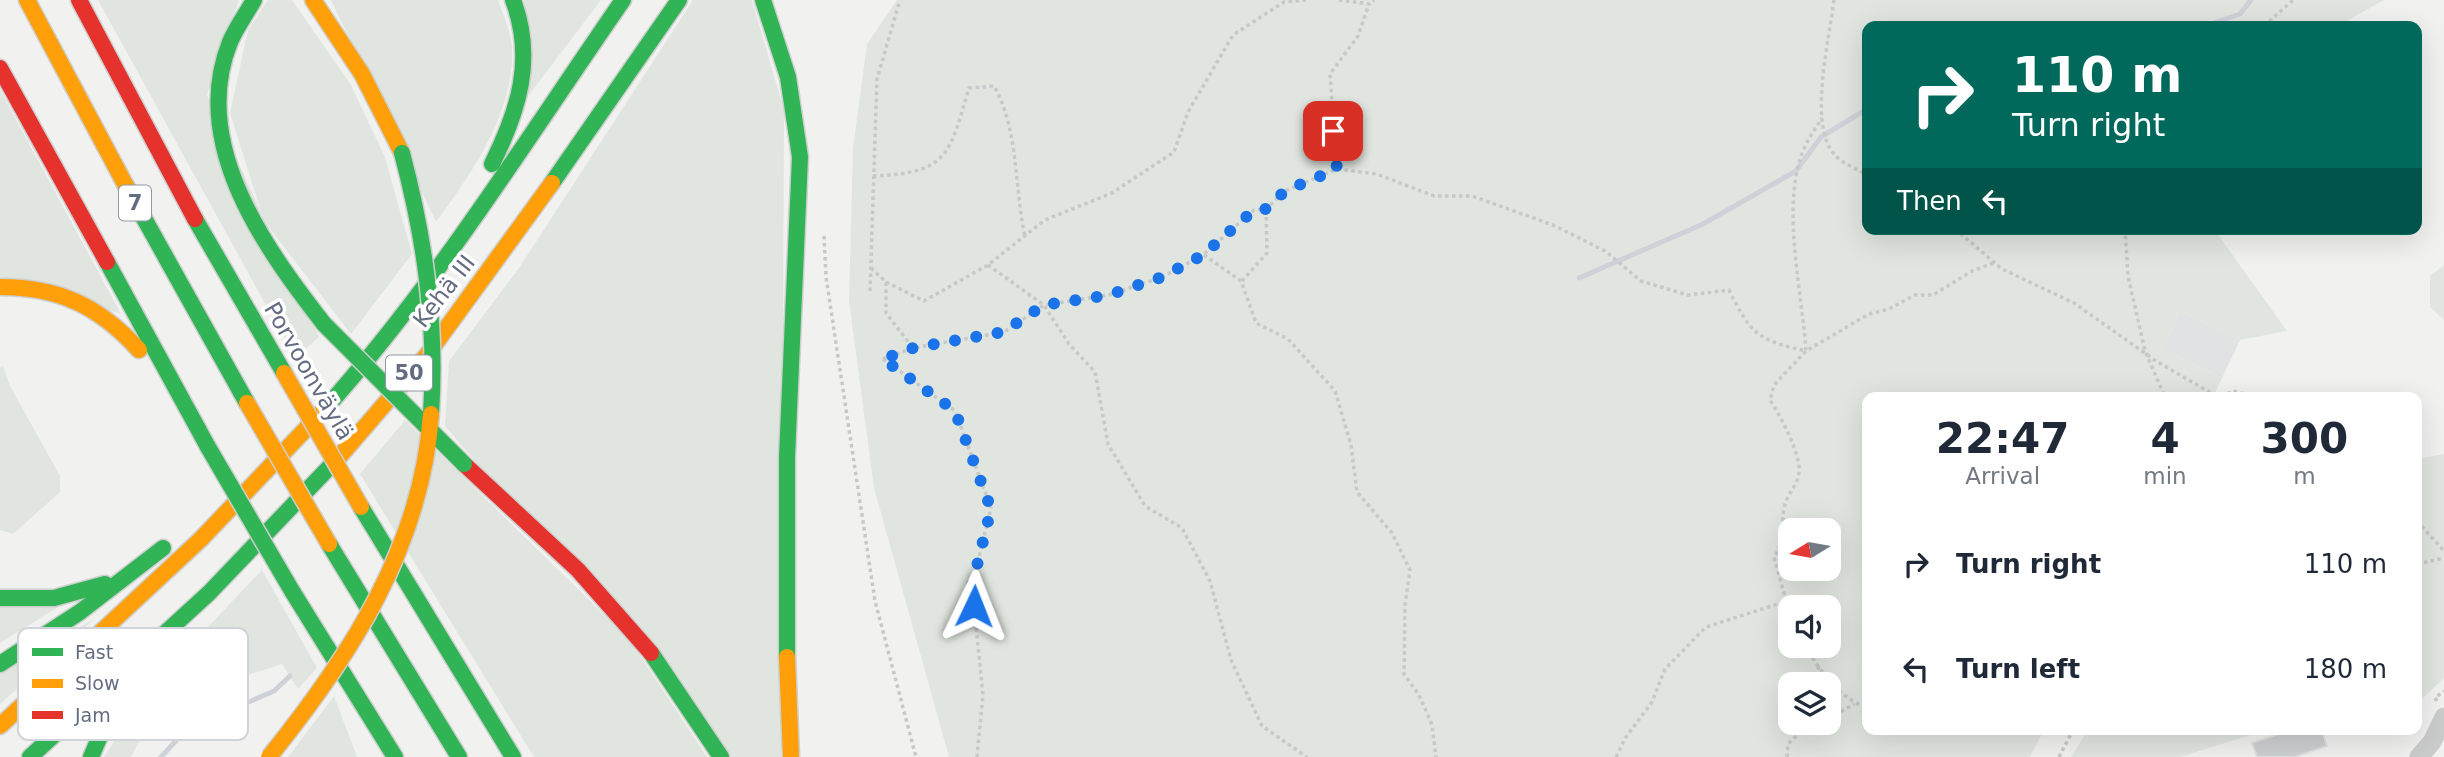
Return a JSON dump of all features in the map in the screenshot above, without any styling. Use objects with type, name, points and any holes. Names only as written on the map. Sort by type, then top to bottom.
[{"type":"highway","name":"7","points":[[27,0],[93,127],[247,403],[459,757]]},
{"type":"highway","name":"Porvoonväylä","points":[[79,0],[198,223],[361,507],[513,757]]},
{"type":"highway","points":[[254,0],[232,37],[221,75],[219,118],[226,157],[257,234],[287,278],[324,324],[464,464],[578,570],[647,647],[721,757]]},
{"type":"highway","points":[[269,757],[313,702],[359,631],[386,582],[416,498],[427,447],[434,387],[435,328],[429,265],[402,153],[372,89],[342,38],[313,0]]},
{"type":"highway","points":[[436,272],[508,134],[519,102],[524,70],[524,39],[513,0]]},
{"type":"highway","name":"Kehä III","points":[[109,628],[266,475],[387,336],[517,160],[623,0]]},
{"type":"highway","name":"Kehä III","points":[[174,628],[356,439],[414,368],[475,292],[618,83],[679,0]]},
{"type":"highway","points":[[763,0],[788,73],[796,113],[800,157],[786,502],[785,602],[791,757]]},
{"type":"highway","points":[[0,68],[208,447],[292,591],[395,757]]},
{"type":"highway","points":[[0,287],[25,286],[51,290],[80,299],[111,318],[152,365],[208,447]]},
{"type":"highway","points":[[194,522],[266,475]]},
{"type":"highway","points":[[55,628],[175,538]]},
{"type":"highway","points":[[0,598],[41,600],[88,592],[137,569]]},
{"type":"highway","points":[[327,646],[369,749]]},
{"type":"highway","points":[[0,664],[18,652]]},
{"type":"highway","name":"Kehä III","points":[[0,726],[18,710]]},
{"type":"highway","name":"Kehä III","points":[[30,757],[49,740]]},
{"type":"highway","points":[[90,757],[98,740]]},
{"type":"street","points":[[2419,757],[2431,742],[2444,717]]},
{"type":"path","points":[[870,291],[877,79],[900,0]]},
{"type":"path","points":[[871,268],[886,282],[925,301],[988,265],[1045,220],[1112,193],[1174,152],[1188,112],[1233,35],[1284,2],[1306,0]]},
{"type":"path","points":[[1339,0],[1369,4]]},
{"type":"path","points":[[1337,169],[1330,74],[1358,36],[1369,4],[1374,0]]},
{"type":"path","points":[[1833,0],[1822,118],[1824,131],[1833,154],[1862,172]]},
{"type":"path","points":[[2270,21],[2293,0]]},
{"type":"path","points":[[873,176],[904,175],[930,169],[945,157],[969,88],[993,86],[1007,108],[1017,201],[1025,236]]},
{"type":"path","points":[[1806,351],[1793,225],[1794,185],[1803,151],[1822,118]]},
{"type":"path","points":[[977,757],[983,695],[972,586],[991,509],[955,411],[883,359],[913,348],[1003,332],[1044,305],[1109,295],[1162,277],[1203,255],[1254,210],[1266,209],[1285,191],[1337,169],[1377,174],[1434,196],[1472,196],[1553,225],[1605,251],[1641,281],[1688,295],[1729,290],[1744,319],[1769,343],[1806,351]]},
{"type":"path","points":[[1241,281],[1267,253],[1266,209]]},
{"type":"path","points":[[824,234],[828,290],[874,601],[916,757]]},
{"type":"path","points":[[1962,235],[2002,270],[2074,303],[2156,361],[2210,392]]},
{"type":"path","points":[[2125,235],[2128,276],[2145,351],[2163,392]]},
{"type":"path","points":[[1203,255],[1241,281],[1256,323],[1288,339],[1335,391],[1351,445],[1357,492],[1392,533],[1410,570],[1405,605],[1404,674],[1419,695],[1432,725],[1436,757]]},
{"type":"path","points":[[1782,595],[1774,557],[1781,548],[1786,502],[1794,491],[1800,469],[1790,444],[1789,430],[1770,400],[1779,377],[1806,351],[1869,314],[1889,309],[1914,295],[1933,295],[1972,271],[1994,262]]},
{"type":"path","points":[[988,265],[1044,305],[1069,344],[1095,372],[1108,444],[1145,506],[1182,528],[1210,581],[1231,660],[1262,726],[1307,757]]},
{"type":"path","points":[[886,282],[886,313],[913,348]]},
{"type":"path","points":[[2422,527],[2444,551]]},
{"type":"path","points":[[2422,563],[2444,558]]},
{"type":"path","points":[[1616,757],[1626,737],[1652,702],[1665,669],[1706,627],[1778,604]]},
{"type":"path","points":[[1813,658],[1854,704],[1862,706]]},
{"type":"path","points":[[1818,665],[1819,672]]},
{"type":"path","points":[[1841,713],[1854,704]]},
{"type":"path","points":[[1787,757],[1788,744],[1798,735]]},
{"type":"path","points":[[2059,757],[2070,735]]},
{"type":"shaded area","points":[[98,0],[239,0],[207,95],[319,337],[295,358]]},
{"type":"shaded area","points":[[268,0],[292,0],[351,85],[385,157],[412,254],[351,334],[264,221],[230,113],[248,30]]},
{"type":"shaded area","points":[[331,0],[498,0],[512,47],[507,94],[477,162],[436,222]]},
{"type":"shaded area","points":[[524,0],[601,0],[529,95]]},
{"type":"shaded area","points":[[693,0],[752,0],[784,110],[781,757],[731,757],[445,426],[449,361],[519,268]]},
{"type":"shaded area","points":[[897,0],[2384,0],[2347,21],[1862,21],[1862,235],[2218,235],[2287,331],[2240,340],[2180,311],[2162,349],[2222,378],[2215,392],[1862,392],[1862,735],[2041,735],[2030,757],[949,757],[874,488],[849,301],[853,148],[867,44]]},
{"type":"shaded area","points":[[0,90],[121,314],[0,277]]},
{"type":"shaded area","points":[[2444,265],[2444,320],[2430,307],[2430,276]]},
{"type":"shaded area","points":[[2180,311],[2240,340],[2222,378],[2162,349]]},
{"type":"shaded area","points":[[3,366],[10,386],[60,476],[60,492],[13,534],[0,530],[0,367]]},
{"type":"shaded area","points":[[405,420],[629,639],[707,757],[534,757],[360,474]]},
{"type":"shaded area","points":[[2444,454],[2444,678],[2423,698],[2422,697],[2422,458]]},
{"type":"shaded area","points":[[262,570],[317,668],[298,689],[282,664],[248,675],[248,628],[207,628]]},
{"type":"shaded area","points":[[63,604],[24,628],[18,628],[18,632],[0,643],[0,606]]},
{"type":"shaded area","points":[[18,662],[18,688],[0,704],[0,672]]},
{"type":"shaded area","points":[[334,696],[357,757],[288,757]]},
{"type":"shaded area","points":[[2085,735],[2251,735],[2180,757],[2071,757]]},
{"type":"shaded area","points":[[115,740],[141,740],[131,757],[104,757]]},
{"type":"building","points":[[2276,735],[2324,735],[2327,746],[2295,757],[2257,757],[2252,743]]},
{"type":"waterway","points":[[2220,21],[2240,14],[2251,0]]},
{"type":"waterway","points":[[1579,278],[1703,224],[1796,171],[1821,137],[1862,112]]},
{"type":"waterway","points":[[248,702],[274,691],[290,676]]},
{"type":"waterway","points":[[161,757],[177,740]]},
{"type":"traffic: fast","points":[[254,0],[230,42],[220,80],[219,118],[226,156],[240,193],[258,228],[324,324]]},
{"type":"traffic: fast","points":[[492,164],[510,124],[521,84],[523,42],[513,0]]},
{"type":"traffic: fast","points":[[323,411],[365,363],[442,262],[623,0]]},
{"type":"traffic: fast","points":[[552,183],[679,0]]},
{"type":"traffic: fast","points":[[763,0],[788,77],[800,157],[787,457],[787,657]]},
{"type":"traffic: fast","points":[[402,153],[423,250],[431,315],[431,414]]},
{"type":"traffic: fast","points":[[126,186],[247,403]]},
{"type":"traffic: fast","points":[[195,219],[284,373]]},
{"type":"traffic: fast","points":[[107,262],[208,447]]},
{"type":"traffic: fast","points":[[324,324],[464,464]]},
{"type":"traffic: fast","points":[[208,447],[292,591]]},
{"type":"traffic: fast","points":[[171,628],[209,593],[339,457]]},
{"type":"traffic: fast","points":[[361,507],[513,757]]},
{"type":"traffic: fast","points":[[329,544],[459,757]]},
{"type":"traffic: fast","points":[[55,628],[163,548]]},
{"type":"traffic: fast","points":[[0,598],[54,598],[105,584]]},
{"type":"traffic: fast","points":[[292,591],[395,757]]},
{"type":"traffic: fast","points":[[0,664],[18,652]]},
{"type":"traffic: fast","points":[[651,653],[721,757]]},
{"type":"traffic: fast","points":[[30,757],[49,740]]},
{"type":"traffic: fast","points":[[91,757],[98,740]]},
{"type":"traffic: slow","points":[[27,0],[126,186]]},
{"type":"traffic: slow","points":[[313,0],[362,74],[402,153]]},
{"type":"traffic: slow","points":[[339,457],[427,355],[552,183]]},
{"type":"traffic: slow","points":[[0,287],[41,291],[77,302],[109,322],[139,350]]},
{"type":"traffic: slow","points":[[284,373],[361,507]]},
{"type":"traffic: slow","points":[[247,403],[329,544]]},
{"type":"traffic: slow","points":[[105,628],[201,539],[323,411]]},
{"type":"traffic: slow","points":[[269,757],[327,680],[377,597],[397,554],[413,509],[425,463],[431,414]]},
{"type":"traffic: slow","points":[[787,657],[791,757]]},
{"type":"traffic: slow","points":[[0,726],[18,709]]},
{"type":"traffic: jam","points":[[79,0],[195,219]]},
{"type":"traffic: jam","points":[[0,68],[107,262]]},
{"type":"traffic: jam","points":[[464,464],[578,570],[651,653]]},
{"type":"route","points":[[974,606],[972,586],[991,509],[955,411],[883,359],[913,348],[1003,332],[1044,305],[1109,295],[1162,277],[1203,255],[1254,210],[1266,209],[1285,191],[1337,169],[1333,131]]}]
